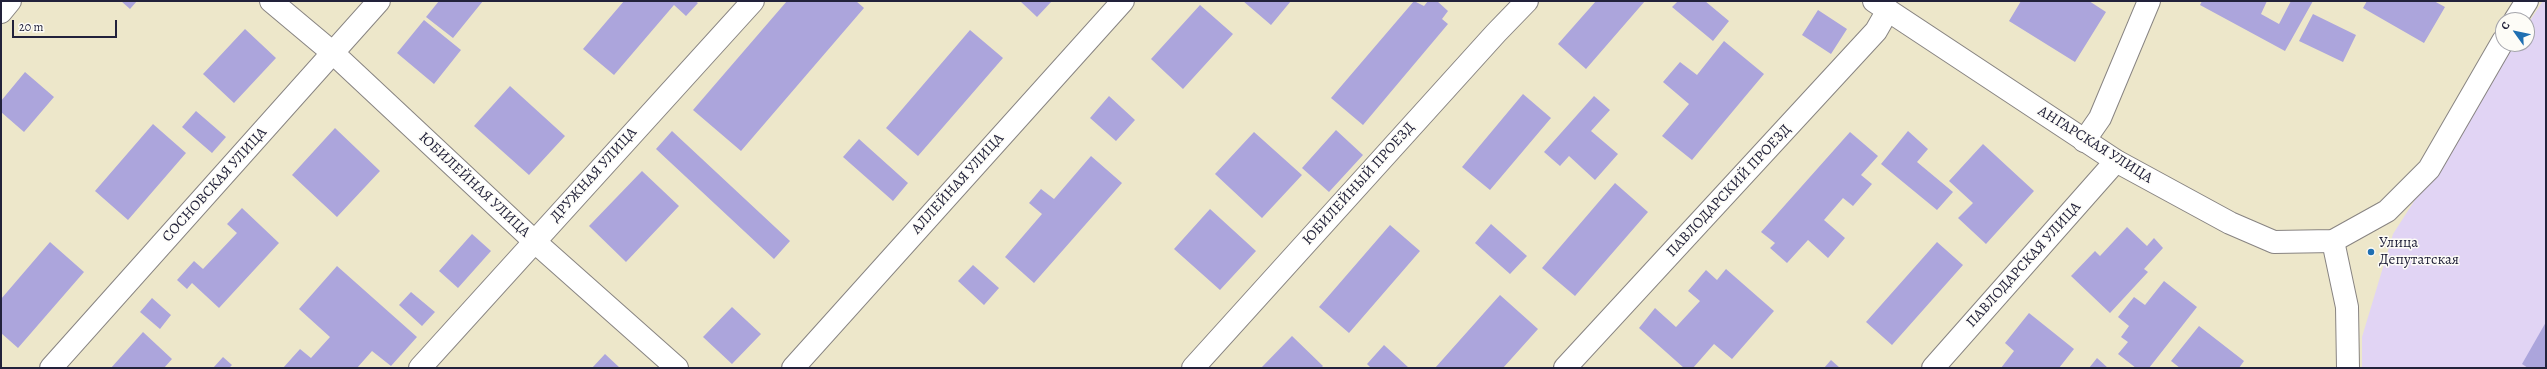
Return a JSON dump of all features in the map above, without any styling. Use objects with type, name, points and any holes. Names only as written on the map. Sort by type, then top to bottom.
[{"type":"street","points":[[1,12],[10,1]]},
{"type":"street","name":"ЮБИЛЕЙНАЯ УЛИЦА","points":[[271,1],[333,53],[534,241],[676,368]]},
{"type":"street","name":"СОСНОВСКАЯ УЛИЦА","points":[[51,368],[379,1]]},
{"type":"street","name":"ДРУЖНАЯ УЛИЦА","points":[[420,368],[753,1]]},
{"type":"street","name":"АЛЛЕЙНАЯ УЛИЦА","points":[[793,368],[1124,1]]},
{"type":"street","name":"ЮБИЛЕЙНЫЙ ПРОЕЗД","points":[[1193,368],[1496,33],[1527,1]]},
{"type":"street","points":[[2084,141],[2100,118],[2149,1]]},
{"type":"street","points":[[2520,12],[2526,1]]},
{"type":"street","name":"АНГАРСКАЯ УЛИЦА","points":[[1881,5],[2116,161],[2230,223],[2274,242],[2333,241]]},
{"type":"street","name":"ПАВЛОДАРСКИЙ ПРОЕЗД","points":[[1565,368],[1876,31],[1881,5]]},
{"type":"street","points":[[2348,368],[2347,307],[2333,241],[2387,211],[2429,169],[2497,52]]},
{"type":"street","name":"ПАВЛОДАРСКАЯ УЛИЦА","points":[[1933,368],[2116,161]]},
{"type":"shaded area","points":[[2543,1],[2546,1],[2546,368],[2362,368],[2362,337],[2393,234],[2510,52],[2535,52],[2535,13]]},
{"type":"building","points":[[121,1],[137,1],[130,9]]},
{"type":"building","points":[[439,1],[483,1],[453,38],[426,17]]},
{"type":"building","points":[[624,1],[695,1],[698,3],[686,16],[674,5],[614,75],[583,49]]},
{"type":"building","points":[[787,1],[856,1],[864,8],[741,151],[693,110]]},
{"type":"building","points":[[1020,1],[1052,1],[1037,17]]},
{"type":"building","points":[[1243,1],[1291,1],[1271,25]]},
{"type":"building","points":[[1414,1],[1424,6],[1428,1],[1437,1],[1448,11],[1442,19],[1448,24],[1363,125],[1331,98]]},
{"type":"building","points":[[1596,1],[1645,1],[1586,69],[1558,44]]},
{"type":"building","points":[[1678,1],[1705,1],[1729,21],[1713,41],[1672,7]]},
{"type":"building","points":[[2021,1],[2089,1],[2106,12],[2075,62],[2009,21]]},
{"type":"building","points":[[2202,1],[2267,1],[2261,14],[2279,24],[2291,1],[2313,1],[2285,51],[2200,5]]},
{"type":"building","points":[[2367,1],[2434,1],[2445,7],[2424,43],[2363,8]]},
{"type":"building","points":[[1200,5],[1233,34],[1183,89],[1151,59]]},
{"type":"building","points":[[1818,10],[1847,29],[1831,54],[1802,35]]},
{"type":"building","points":[[2313,14],[2356,35],[2343,62],[2299,41]]},
{"type":"building","points":[[424,20],[461,50],[434,84],[397,53]]},
{"type":"building","points":[[245,29],[276,58],[234,103],[203,74]]},
{"type":"building","points":[[970,30],[1003,58],[918,156],[886,128]]},
{"type":"building","points":[[1724,41],[1764,74],[1692,160],[1662,136],[1689,104],[1663,82],[1680,62],[1697,75]]},
{"type":"building","points":[[25,72],[54,97],[24,132],[1,112],[1,101]]},
{"type":"building","points":[[510,86],[565,136],[529,175],[474,126]]},
{"type":"building","points":[[1523,94],[1551,118],[1490,190],[1462,167]]},
{"type":"building","points":[[1109,96],[1135,120],[1116,141],[1090,118]]},
{"type":"building","points":[[1594,96],[1610,110],[1591,131],[1618,154],[1595,180],[1569,156],[1560,166],[1544,152]]},
{"type":"building","points":[[196,111],[226,137],[212,153],[182,127]]},
{"type":"building","points":[[153,124],[186,153],[128,220],[95,191]]},
{"type":"building","points":[[335,128],[380,171],[337,217],[292,175]]},
{"type":"building","points":[[1336,130],[1363,155],[1329,192],[1302,168]]},
{"type":"building","points":[[672,131],[790,241],[774,259],[656,149]]},
{"type":"building","points":[[1908,131],[1928,149],[1917,162],[1953,192],[1937,210],[1881,164]]},
{"type":"building","points":[[1254,132],[1302,175],[1262,218],[1215,174]]},
{"type":"building","points":[[1850,132],[1878,156],[1861,175],[1872,184],[1853,206],[1843,198],[1824,220],[1845,238],[1828,258],[1808,240],[1787,263],[1770,248],[1775,243],[1761,232]]},
{"type":"building","points":[[859,139],[908,183],[893,201],[843,157]]},
{"type":"building","points":[[1983,144],[2034,191],[1986,244],[1958,218],[1973,203],[1949,181]]},
{"type":"building","points":[[1091,156],[1122,183],[1034,283],[1005,257],[1042,214],[1029,203],[1041,189],[1054,199]]},
{"type":"building","points":[[642,171],[679,206],[626,262],[589,226]]},
{"type":"building","points":[[1615,183],[1648,212],[1575,296],[1542,268]]},
{"type":"building","points":[[242,208],[279,243],[219,308],[192,283],[187,289],[177,280],[194,261],[203,269],[237,233],[227,224]]},
{"type":"building","points":[[1210,209],[1256,251],[1220,290],[1174,249]]},
{"type":"building","points":[[1491,224],[1527,256],[1510,274],[1475,243]]},
{"type":"building","points":[[1390,225],[1420,251],[1349,333],[1319,307]]},
{"type":"building","points":[[2127,227],[2147,246],[2154,238],[2163,248],[2144,269],[2148,272],[2110,313],[2071,276],[2095,251],[2100,256]]},
{"type":"building","points":[[472,234],[491,251],[458,288],[439,271]]},
{"type":"building","points":[[50,242],[84,272],[18,348],[1,333],[1,299]]},
{"type":"building","points":[[1937,242],[1963,265],[1892,345],[1866,322]]},
{"type":"building","points":[[973,265],[999,288],[984,305],[958,281]]},
{"type":"building","points":[[337,266],[417,337],[391,366],[372,351],[357,368],[283,368],[300,349],[311,358],[330,337],[299,309]]},
{"type":"building","points":[[1726,269],[1774,311],[1732,359],[1714,344],[1693,368],[1684,368],[1639,328],[1655,308],[1676,327],[1700,301],[1688,291],[1706,270],[1717,280]]},
{"type":"building","points":[[2164,281],[2197,307],[2149,368],[2136,368],[2118,354],[2128,342],[2121,337],[2129,326],[2118,317],[2134,297],[2145,305]]},
{"type":"building","points":[[411,292],[435,312],[422,326],[399,305]]},
{"type":"building","points":[[1500,295],[1538,329],[1503,368],[1435,368]]},
{"type":"building","points":[[152,298],[171,315],[160,329],[140,312]]},
{"type":"building","points":[[732,307],[761,334],[732,364],[703,337]]},
{"type":"building","points":[[2029,313],[2074,349],[2059,368],[2001,368],[2014,351],[2005,343]]},
{"type":"building","points":[[2546,322],[2546,368],[2528,368],[2522,364]]},
{"type":"building","points":[[2199,326],[2244,361],[2239,368],[2180,368],[2171,361]]},
{"type":"building","points":[[143,332],[172,359],[164,368],[111,368]]},
{"type":"building","points":[[1292,336],[1323,366],[1321,368],[1261,368]]},
{"type":"building","points":[[1384,345],[1409,368],[1371,368],[1367,364]]},
{"type":"building","points":[[605,354],[620,368],[592,368]]},
{"type":"building","points":[[223,357],[232,365],[229,368],[213,368]]},
{"type":"building","points":[[2097,358],[2108,368],[2089,368]]},
{"type":"building","points":[[1831,360],[1840,368],[1824,368]]},
{"type":"place","name":"Улица Депутатская","points":[[2371,252]]}]
